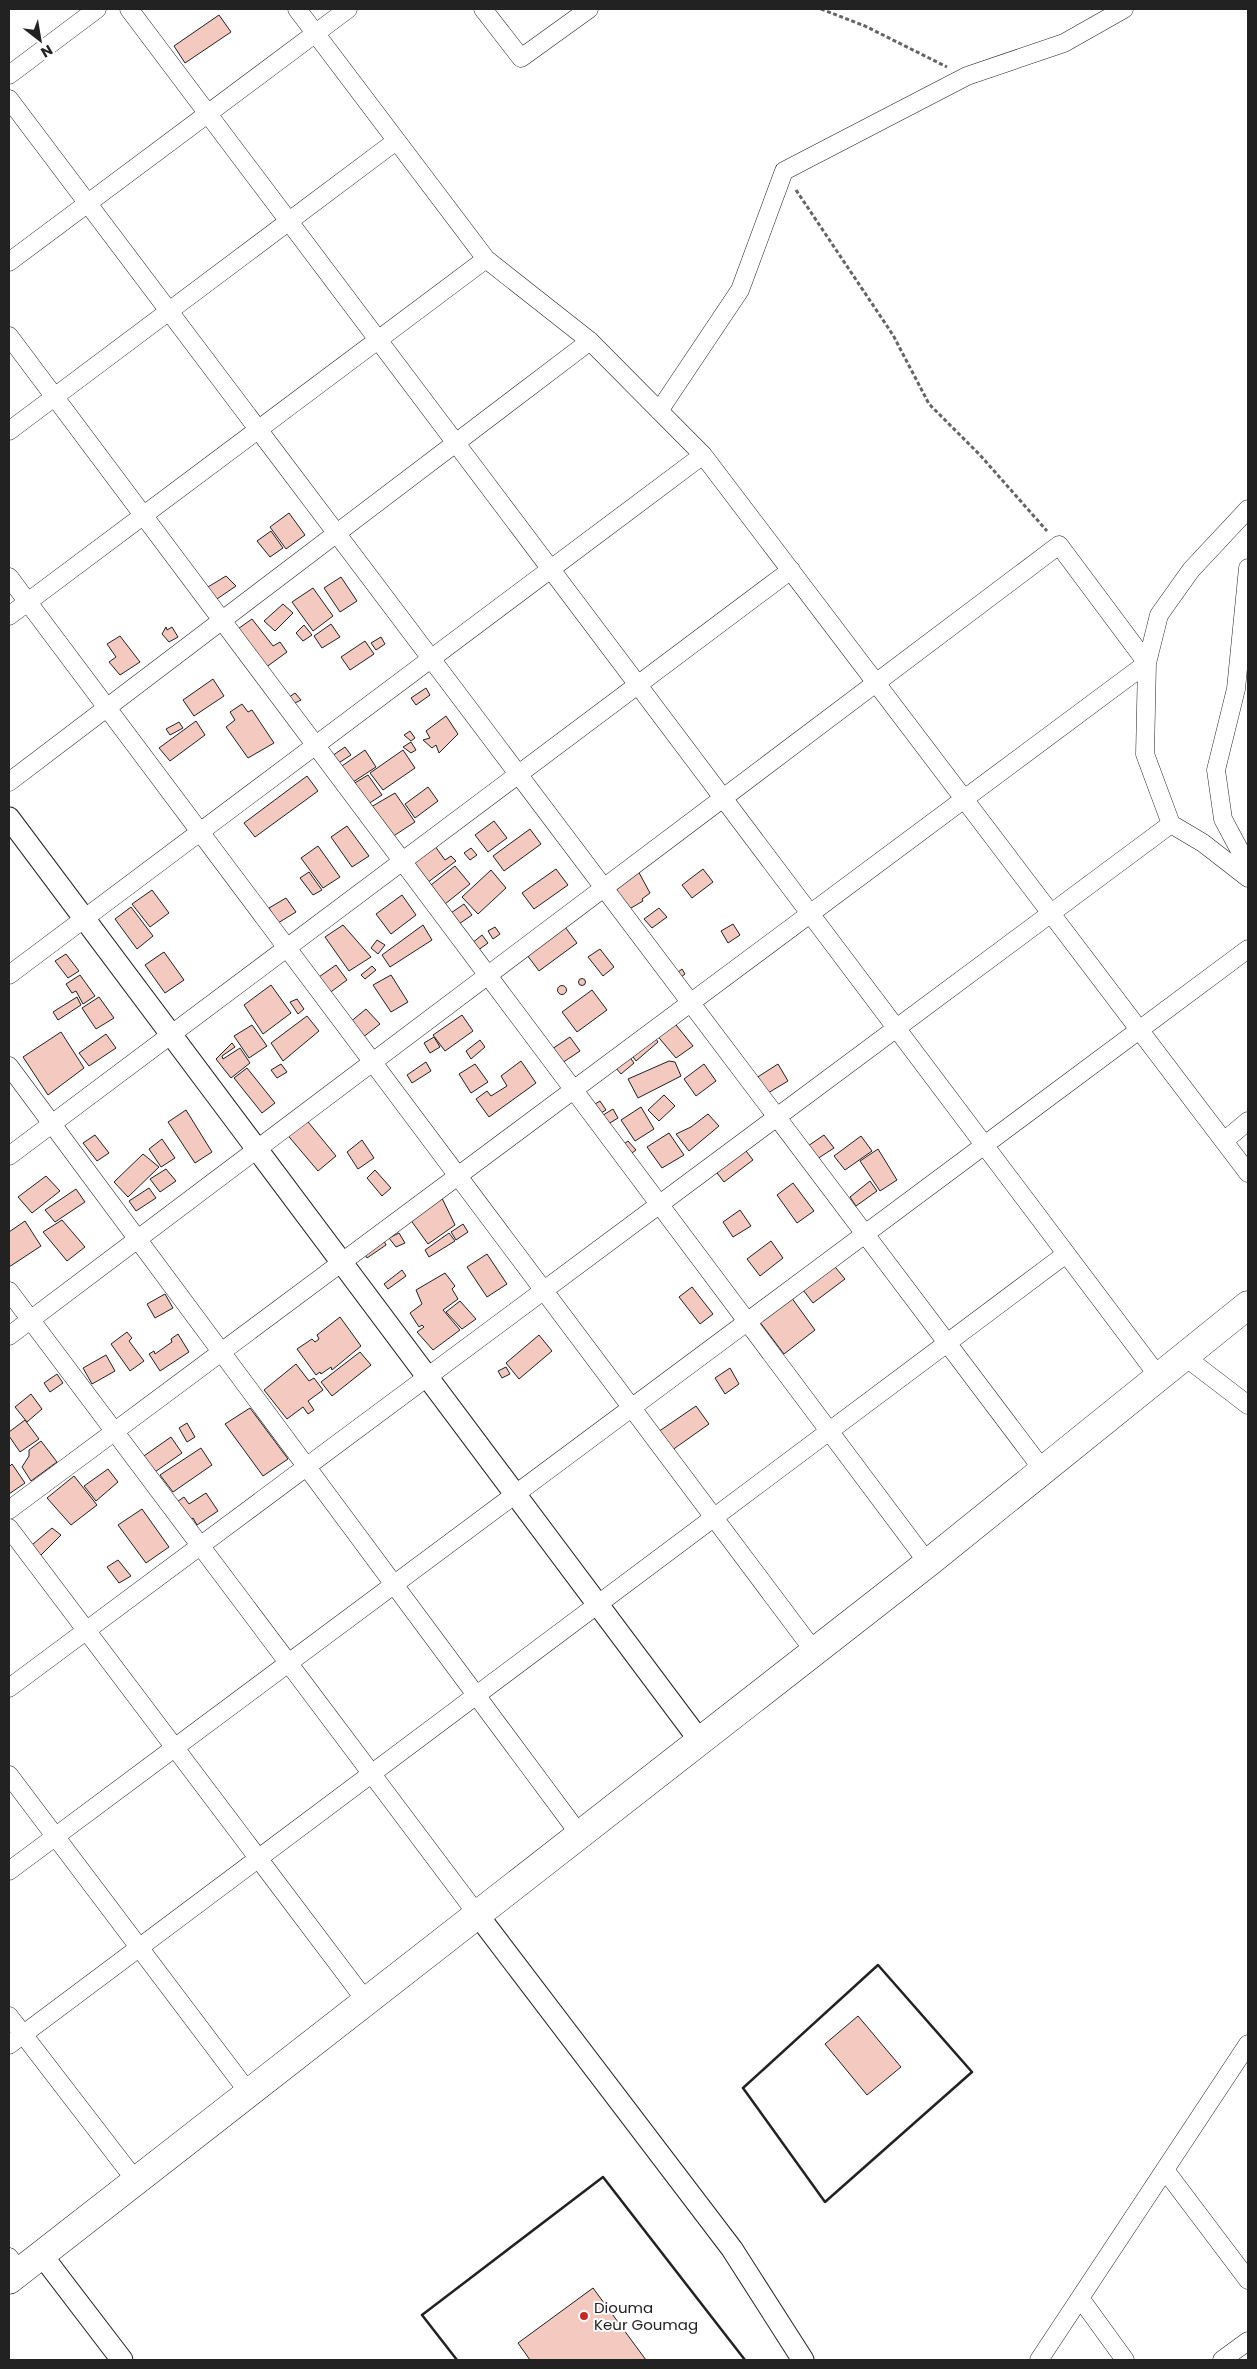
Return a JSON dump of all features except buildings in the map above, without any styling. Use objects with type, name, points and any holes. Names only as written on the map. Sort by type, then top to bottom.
[{"type":"main road","points":[[12,2270],[41,2254],[580,1835],[928,1563],[1248,1305]]},
{"type":"street","points":[[9,75],[97,9]]},
{"type":"street","points":[[129,9],[1159,1377]]},
{"type":"street","points":[[297,9],[486,259],[590,341],[703,455],[1248,1173]]},
{"type":"street","points":[[9,262],[348,9]]},
{"type":"street","points":[[484,9],[521,58],[589,9]]},
{"type":"street","points":[[659,410],[740,290],[784,171],[967,76],[1064,43],[1124,9]]},
{"type":"street","points":[[9,99],[1043,1470]]},
{"type":"street","points":[[9,431],[396,140]]},
{"type":"street","points":[[9,616],[486,259]]},
{"type":"street","points":[[9,336],[928,1563]]},
{"type":"street","points":[[9,782],[590,341]]},
{"type":"street","points":[[9,975],[703,455]]},
{"type":"street","points":[[1248,510],[1191,570],[1159,615],[1147,663],[1145,754],[1171,824],[1204,843],[1248,878]]},
{"type":"street","points":[[9,1336],[1059,545],[1147,663]]},
{"type":"street","points":[[1248,568],[1236,689],[1216,770],[1223,819],[1248,866]]},
{"type":"street","points":[[9,1156],[791,570]]},
{"type":"street","points":[[9,577],[814,1651]]},
{"type":"street","points":[[9,1510],[1147,663]]},
{"type":"street","points":[[9,818],[700,1741]]},
{"type":"street","points":[[9,1688],[1171,824]]},
{"type":"street","points":[[9,1871],[1248,949]]},
{"type":"street","points":[[9,1066],[580,1835]]},
{"type":"street","points":[[1224,1141],[1248,1121]]},
{"type":"street","points":[[16,2040],[1066,1254]]},
{"type":"street","points":[[9,1291],[371,1774],[732,2249],[803,2360]]},
{"type":"street","points":[[1184,1356],[1248,1405]]},
{"type":"street","points":[[9,1528],[366,2001]]},
{"type":"street","points":[[9,1775],[249,2093]]},
{"type":"street","points":[[9,2016],[16,2040],[136,2181]]},
{"type":"street","points":[[1039,2360],[1248,2044]]},
{"type":"street","points":[[1165,2170],[1248,2280]]},
{"type":"street","points":[[41,2254],[122,2360]]},
{"type":"street","points":[[1080,2298],[1125,2360]]},
{"type":"street","points":[[1222,2360],[1248,2341]]},
{"type":"path","points":[[821,9],[865,26],[967,76]]},
{"type":"path","points":[[784,171],[893,335],[929,404],[980,455],[1059,545]]},
{"type":"wall","points":[[878,1965],[972,2072],[825,2202],[743,2088],[878,1965]]},
{"type":"wall","points":[[457,2360],[422,2315],[603,2177],[745,2360]]},
{"type":"place","name":"Diouma Keur Goumag","points":[[584,2316]]}]
